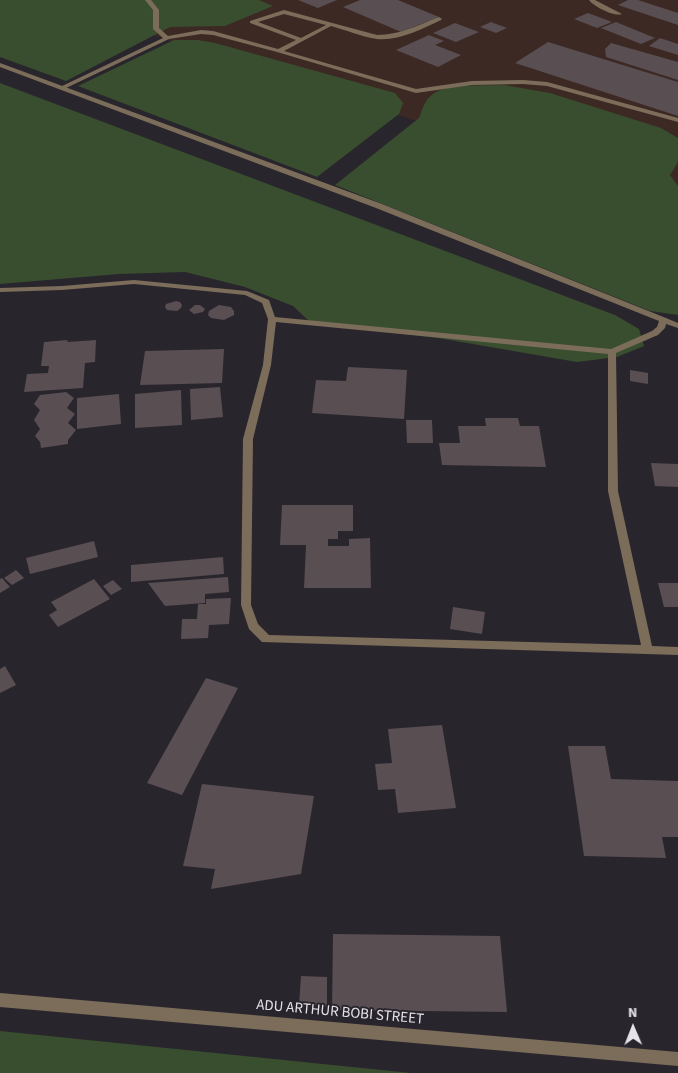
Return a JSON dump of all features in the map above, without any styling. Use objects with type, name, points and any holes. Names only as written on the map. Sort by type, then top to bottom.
[{"type":"street","points":[[148,0],[156,10],[156,29],[167,38]]},
{"type":"street","points":[[592,0],[594,3],[619,14]]},
{"type":"street","points":[[302,40],[252,22],[284,12],[377,37],[389,38],[439,19]]},
{"type":"street","points":[[279,50],[330,25]]},
{"type":"street","points":[[62,88],[167,38],[190,33],[213,33],[279,50],[416,91],[472,83],[523,82],[548,84],[678,120]]},
{"type":"street","points":[[0,65],[379,206],[678,326]]},
{"type":"street","points":[[0,290],[62,288],[134,282],[209,288],[254,295],[266,302],[272,319],[267,365],[248,439],[246,605],[253,626],[266,639],[678,652]]},
{"type":"street","points":[[272,319],[612,352],[655,333],[661,328],[663,320]]},
{"type":"street","points":[[663,320],[678,320]]},
{"type":"street","points":[[612,352],[613,491],[648,651]]},
{"type":"street","name":"ADU ARTHUR BOBI STREET","points":[[0,1000],[678,1059]]},
{"type":"shaded area","points":[[45,0],[678,0],[678,206]]},
{"type":"green space","points":[[0,0],[259,0],[273,6],[225,26],[170,27],[66,81],[0,57]]},
{"type":"green space","points":[[174,40],[198,40],[215,43],[395,93],[403,103],[399,114],[317,177],[78,86]]},
{"type":"green space","points":[[0,83],[615,315],[639,329],[644,346],[617,357],[577,362],[438,338],[311,323],[293,306],[245,287],[185,272],[119,274],[0,284]]},
{"type":"green space","points":[[477,85],[504,85],[550,93],[661,128],[678,138],[678,162],[670,175],[678,186],[678,315],[650,311],[335,185],[419,118],[430,96],[439,90]]},
{"type":"green space","points":[[0,1031],[411,1073],[0,1073]]},
{"type":"building","points":[[298,0],[337,0],[318,8]]},
{"type":"building","points":[[360,0],[398,0],[439,17],[401,32],[343,7]]},
{"type":"building","points":[[628,0],[638,0],[678,13],[678,25],[618,5]]},
{"type":"building","points":[[588,13],[612,22],[597,28],[574,19]]},
{"type":"building","points":[[491,22],[507,28],[496,33],[480,27]]},
{"type":"building","points":[[616,22],[655,38],[641,44],[601,28]]},
{"type":"building","points":[[455,23],[479,32],[456,42],[433,33]]},
{"type":"building","points":[[429,35],[444,41],[435,45],[461,55],[438,67],[396,50]]},
{"type":"building","points":[[660,38],[678,44],[678,55],[649,46]]},
{"type":"building","points":[[548,42],[678,82],[678,116],[515,63]]},
{"type":"building","points":[[611,43],[678,62],[678,80],[606,57],[605,49]]},
{"type":"building","points":[[176,301],[180,302],[181,308],[177,311],[167,310],[166,304]]},
{"type":"building","points":[[195,305],[200,305],[205,309],[203,312],[194,314],[189,310]]},
{"type":"building","points":[[219,305],[231,307],[234,315],[224,320],[211,318],[208,315],[209,311]]},
{"type":"building","points":[[68,340],[67,342],[96,340],[95,362],[85,363],[83,388],[24,392],[27,374],[48,373],[49,366],[41,366],[44,342]]},
{"type":"building","points":[[224,349],[222,383],[140,385],[145,351]]},
{"type":"building","points":[[348,367],[407,370],[404,419],[312,413],[316,380],[346,381]]},
{"type":"building","points":[[630,370],[648,373],[648,384],[630,381]]},
{"type":"building","points":[[220,387],[223,417],[191,420],[190,389]]},
{"type":"building","points":[[181,390],[182,425],[135,428],[135,394]]},
{"type":"building","points":[[66,392],[74,398],[67,408],[75,414],[68,423],[76,430],[68,440],[68,444],[41,448],[40,442],[35,436],[40,429],[34,420],[40,410],[34,404],[40,395]]},
{"type":"building","points":[[119,394],[121,424],[77,429],[77,398]]},
{"type":"building","points":[[485,418],[518,418],[520,426],[539,426],[546,467],[442,465],[439,443],[460,443],[458,426],[486,426]]},
{"type":"building","points":[[406,420],[432,420],[433,443],[407,443]]},
{"type":"building","points":[[651,463],[678,464],[678,487],[655,486]]},
{"type":"building","points":[[282,505],[353,505],[353,531],[338,531],[338,539],[328,539],[328,546],[349,546],[349,539],[370,538],[371,588],[304,588],[306,545],[280,545]]},
{"type":"building","points":[[94,541],[98,557],[30,574],[26,558]]},
{"type":"building","points":[[223,557],[224,574],[131,582],[131,565]]},
{"type":"building","points":[[16,570],[24,578],[12,585],[4,578]]},
{"type":"building","points":[[228,577],[229,592],[205,594],[205,603],[165,606],[148,583]]},
{"type":"building","points":[[2,578],[10,587],[0,593],[0,579]]},
{"type":"building","points":[[94,579],[110,599],[58,627],[49,615],[57,610],[51,602]]},
{"type":"building","points":[[113,580],[122,589],[111,595],[103,586]]},
{"type":"building","points":[[658,583],[678,583],[678,607],[664,607]]},
{"type":"building","points":[[231,598],[229,624],[209,625],[208,638],[181,639],[182,619],[197,619],[198,604],[206,604],[206,599]]},
{"type":"building","points":[[453,607],[485,612],[482,634],[450,629]]},
{"type":"building","points":[[5,666],[16,685],[0,693],[0,669]]},
{"type":"building","points":[[206,678],[238,688],[182,795],[147,783]]},
{"type":"building","points":[[442,725],[456,808],[398,813],[395,789],[378,790],[375,764],[392,763],[388,729]]},
{"type":"building","points":[[568,746],[605,746],[611,779],[678,781],[678,837],[662,837],[666,858],[584,856]]},
{"type":"building","points":[[202,784],[314,796],[301,874],[211,889],[215,869],[183,866]]},
{"type":"building","points":[[333,934],[500,936],[507,1012],[332,1010]]},
{"type":"building","points":[[301,976],[327,977],[327,1006],[299,1005]]}]
